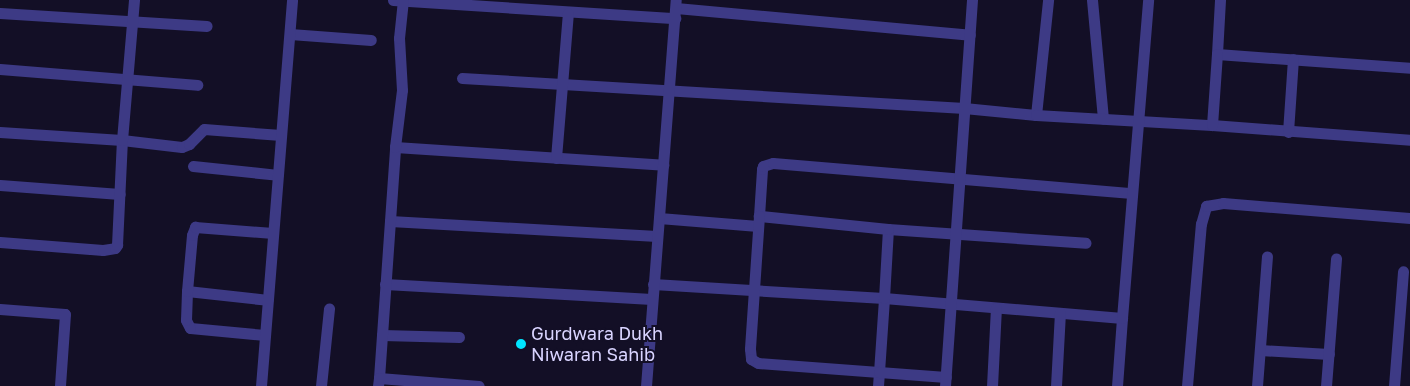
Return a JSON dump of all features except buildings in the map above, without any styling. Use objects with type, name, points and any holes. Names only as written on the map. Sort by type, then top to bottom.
[{"type":"street","points":[[0,242],[103,250],[115,248],[118,238],[122,140],[134,0]]},
{"type":"street","points":[[261,386],[292,0]]},
{"type":"street","points":[[972,0],[964,108],[960,180],[946,381],[879,372],[754,362],[751,359],[750,350],[762,169],[767,164],[960,180],[1132,193]]},
{"type":"street","points":[[1036,115],[1048,0]]},
{"type":"street","points":[[1092,0],[1103,118]]},
{"type":"street","points":[[1117,386],[1148,0]]},
{"type":"street","points":[[1212,125],[1220,0]]},
{"type":"street","points":[[479,386],[378,382],[395,147],[402,90],[398,1],[568,13],[676,9],[970,35]]},
{"type":"street","points":[[646,386],[676,9]]},
{"type":"street","points":[[0,13],[207,26]]},
{"type":"street","points":[[556,158],[568,13]]},
{"type":"street","points":[[290,34],[371,40]]},
{"type":"street","points":[[1217,54],[1410,68]]},
{"type":"street","points":[[1288,132],[1293,59]]},
{"type":"street","points":[[0,69],[196,85]]},
{"type":"street","points":[[462,78],[964,108],[1036,115],[1212,125],[1410,140]]},
{"type":"street","points":[[0,132],[122,140],[182,147],[189,144],[204,129],[211,128],[281,135]]},
{"type":"street","points":[[395,147],[663,165]]},
{"type":"street","points":[[193,166],[278,175]]},
{"type":"street","points":[[0,185],[120,194]]},
{"type":"street","points":[[1187,386],[1201,224],[1206,206],[1223,203],[1410,218]]},
{"type":"street","points":[[659,218],[759,221],[1086,243]]},
{"type":"street","points":[[390,221],[657,236]]},
{"type":"street","points":[[265,335],[190,328],[186,320],[187,291],[192,235],[195,227],[274,233]]},
{"type":"street","points":[[878,386],[888,229]]},
{"type":"street","points":[[1257,386],[1267,256]]},
{"type":"street","points":[[1326,386],[1336,258]]},
{"type":"street","points":[[1394,386],[1405,296],[1403,271]]},
{"type":"street","points":[[385,284],[652,299]]},
{"type":"street","points":[[654,284],[884,298],[1122,318]]},
{"type":"street","points":[[187,291],[268,300]]},
{"type":"street","points":[[321,386],[329,308]]},
{"type":"street","points":[[992,386],[996,308]]},
{"type":"street","points":[[0,309],[65,314],[60,386]]},
{"type":"street","points":[[1056,386],[1060,313]]},
{"type":"street","points":[[382,335],[459,337]]},
{"type":"street","points":[[1260,350],[1329,354]]},
{"type":"place","name":"Gurdwara Dukh Niwaran Sahib","points":[[521,344]]}]
